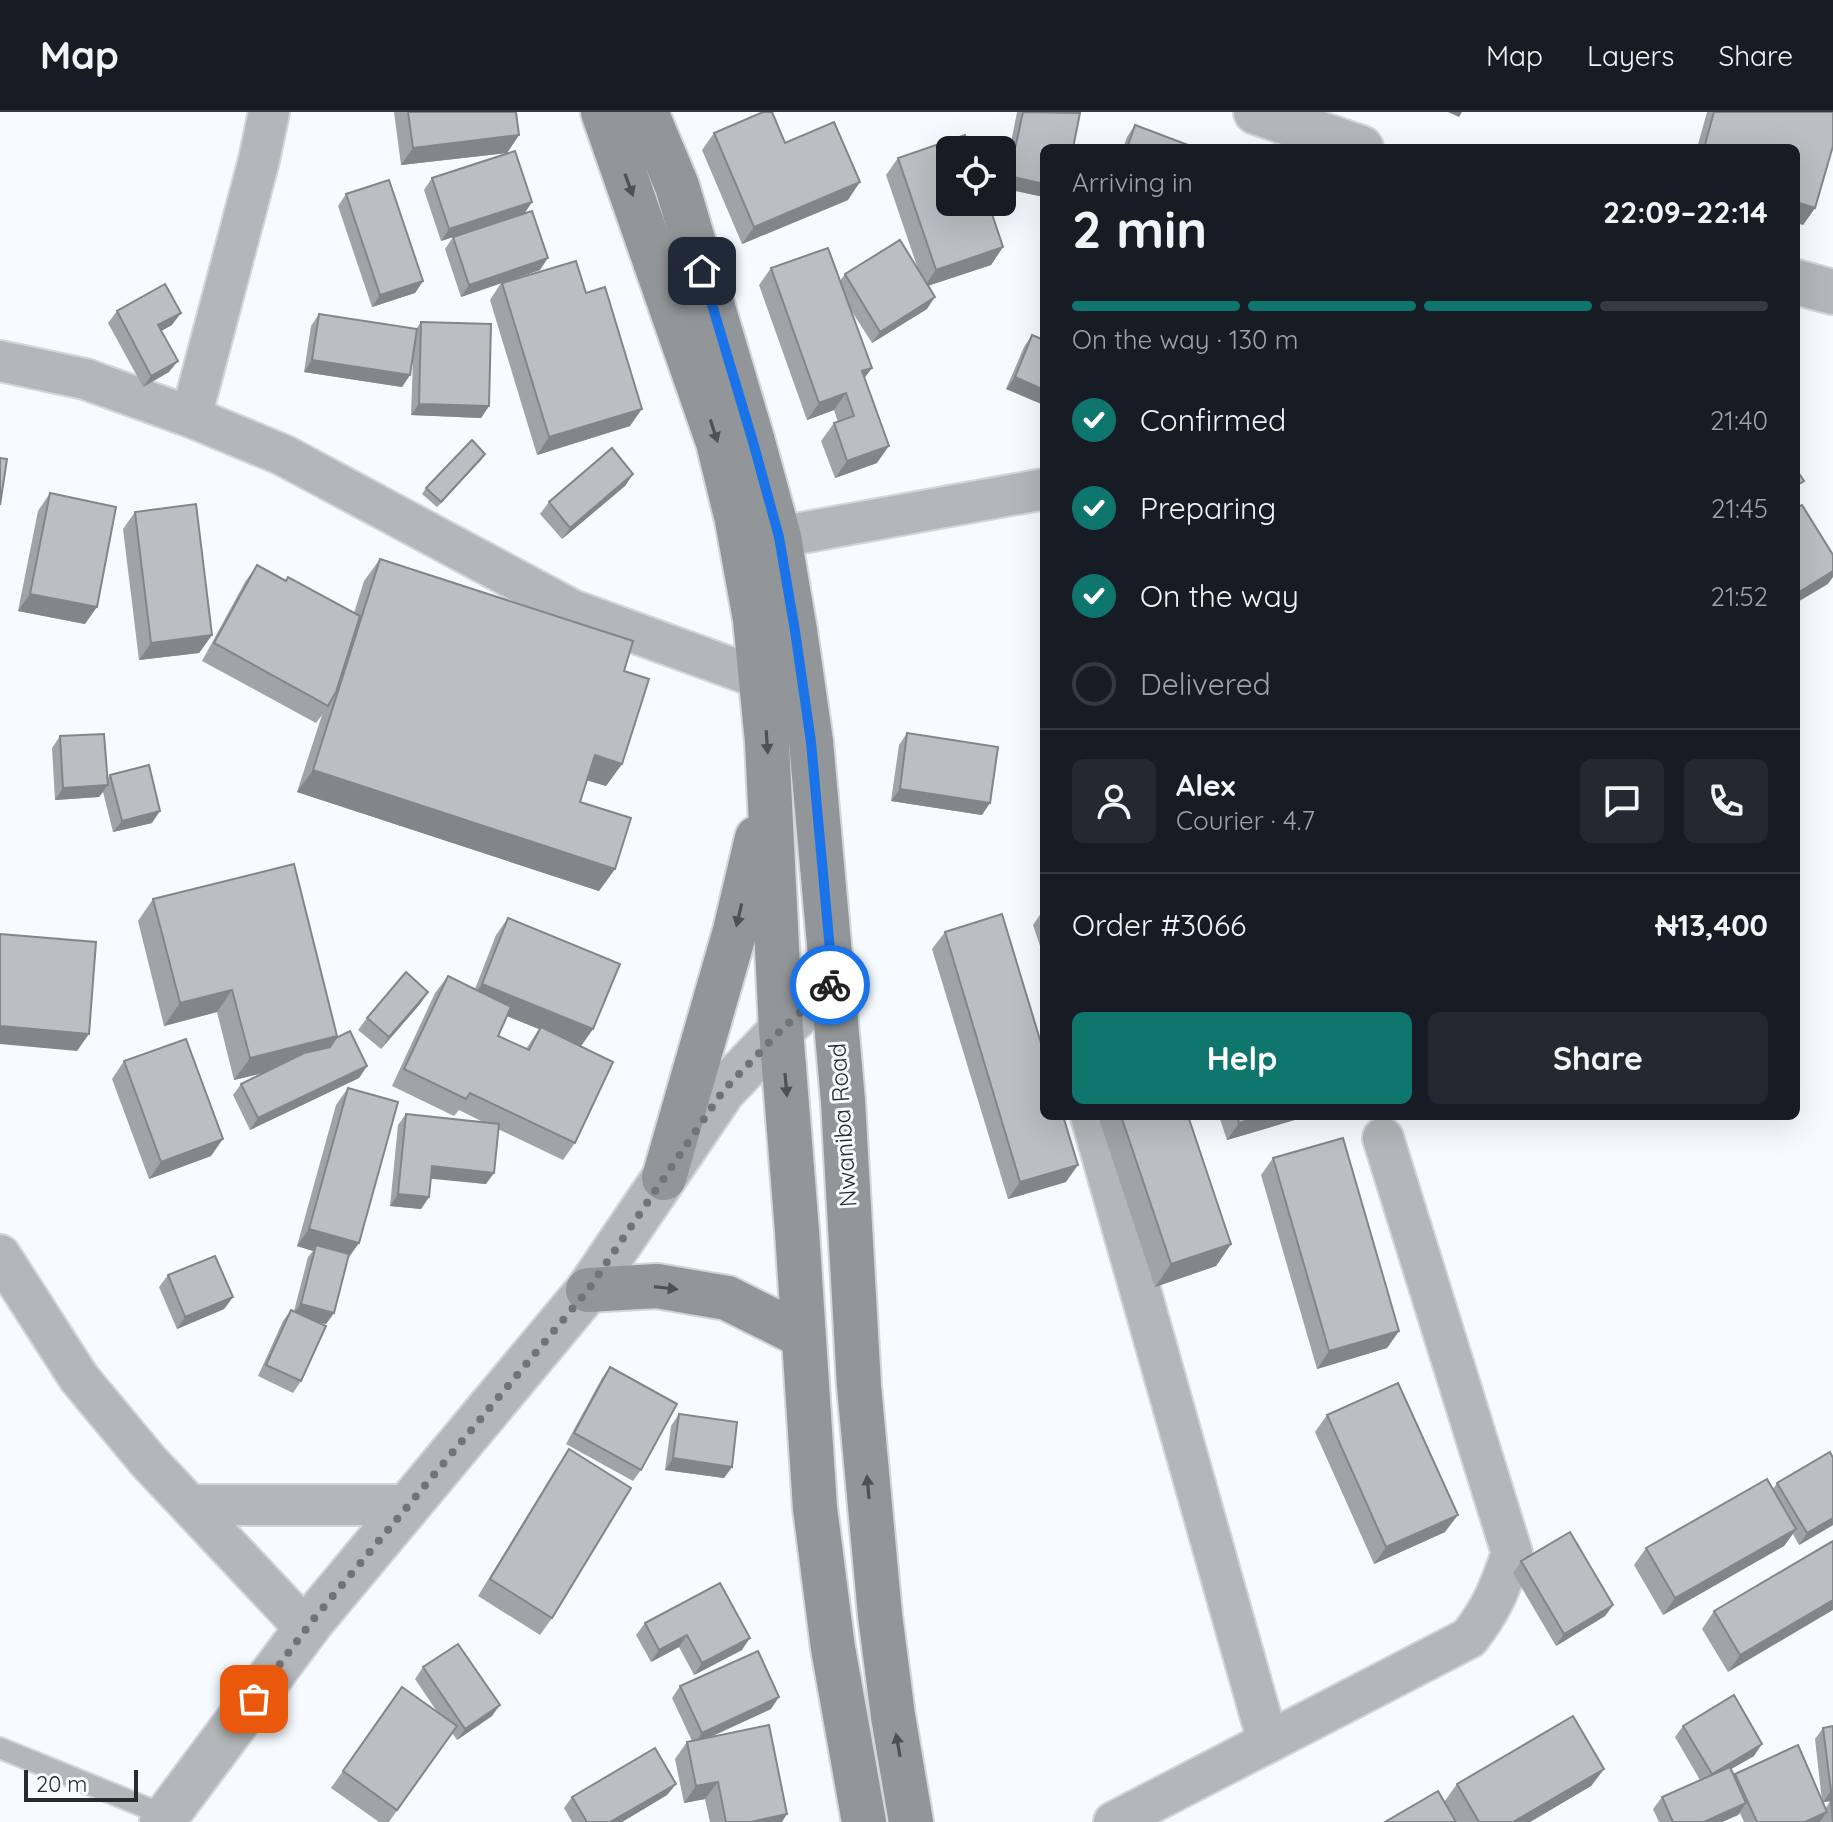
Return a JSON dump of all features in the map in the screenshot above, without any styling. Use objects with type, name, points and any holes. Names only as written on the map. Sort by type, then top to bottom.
[{"type":"main road","points":[[603,112],[718,442],[737,520],[755,619],[762,680],[781,1030],[815,1508],[833,1648],[864,1822]]},
{"type":"main road","name":"Nwaniba Road","points":[[646,112],[677,186],[779,537],[804,693],[843,1101],[859,1386],[880,1615],[911,1822]]},
{"type":"main road","points":[[664,1178],[735,931],[769,785]]},
{"type":"main road","points":[[588,1290],[657,1286],[727,1298],[803,1336]]},
{"type":"street","points":[[191,417],[269,112]]},
{"type":"street","points":[[1256,112],[1349,144]]},
{"type":"street","points":[[1800,283],[1833,292]]},
{"type":"street","points":[[0,361],[85,379],[191,417],[283,455],[572,610],[804,693]]},
{"type":"street","points":[[779,537],[1040,490]]},
{"type":"street","points":[[165,1819],[306,1629],[588,1290],[723,1091],[781,1030],[833,983]]},
{"type":"street","points":[[1092,1120],[1268,1742]]},
{"type":"street","points":[[1114,1822],[1469,1638],[1487,1615],[1501,1586],[1512,1553],[1383,1138]]},
{"type":"street","points":[[0,1255],[79,1378],[148,1461],[306,1629]]},
{"type":"street","points":[[190,1505],[409,1505]]},
{"type":"lane","points":[[0,1748],[165,1819]]},
{"type":"building","points":[[408,112],[516,112],[519,135],[413,148]]},
{"type":"building","points":[[763,112],[772,112],[785,143],[834,122],[860,182],[754,227],[714,133]]},
{"type":"building","points":[[1023,112],[1080,113],[1074,144],[1040,144],[1040,183],[1016,178],[1016,144]]},
{"type":"building","points":[[1714,112],[1833,112],[1833,146],[1815,208],[1800,203],[1800,144],[1705,144]]},
{"type":"building","points":[[1135,125],[1185,144],[1128,144]]},
{"type":"building","points":[[936,145],[936,216],[993,216],[1003,247],[936,270],[898,158]]},
{"type":"building","points":[[515,151],[532,202],[449,229],[432,178]]},
{"type":"building","points":[[389,180],[423,281],[380,295],[346,194]]},
{"type":"building","points":[[532,211],[548,258],[469,285],[453,237]]},
{"type":"building","points":[[900,240],[935,297],[880,332],[845,274]]},
{"type":"building","points":[[828,248],[872,368],[862,371],[889,446],[847,461],[834,423],[854,416],[846,393],[819,403],[771,268]]},
{"type":"building","points":[[576,261],[586,293],[605,287],[642,409],[549,437],[502,283]]},
{"type":"building","points":[[165,284],[181,313],[158,325],[178,361],[151,376],[117,311]]},
{"type":"building","points":[[319,314],[417,329],[410,375],[312,360]]},
{"type":"building","points":[[421,322],[491,324],[489,406],[419,404]]},
{"type":"building","points":[[1032,335],[1040,338],[1040,388],[1015,377]]},
{"type":"building","points":[[472,440],[485,454],[441,502],[426,488]]},
{"type":"building","points":[[612,448],[633,474],[570,528],[549,502]]},
{"type":"building","points":[[0,458],[7,459],[0,505]]},
{"type":"building","points":[[50,493],[116,507],[97,607],[30,594]]},
{"type":"building","points":[[196,504],[212,635],[151,643],[135,512]]},
{"type":"building","points":[[1800,506],[1833,555],[1833,571],[1800,592]]},
{"type":"building","points":[[380,559],[633,641],[624,671],[649,679],[622,764],[595,755],[580,802],[631,818],[615,869],[313,770]]},
{"type":"building","points":[[257,565],[286,581],[288,577],[360,616],[336,692],[328,706],[214,643]]},
{"type":"building","points":[[907,733],[998,747],[990,803],[900,789]]},
{"type":"building","points":[[104,734],[108,785],[63,788],[60,736]]},
{"type":"building","points":[[149,765],[160,811],[122,821],[110,775]]},
{"type":"building","points":[[294,864],[337,1036],[250,1058],[232,990],[180,1003],[153,899]]},
{"type":"building","points":[[1002,914],[1040,1040],[1040,1120],[1064,1120],[1078,1165],[1020,1182],[945,932]]},
{"type":"building","points":[[508,918],[620,964],[593,1029],[482,984]]},
{"type":"building","points":[[0,934],[96,942],[89,1034],[0,1026]]},
{"type":"building","points":[[406,972],[428,992],[389,1037],[367,1018]]},
{"type":"building","points":[[448,976],[511,1007],[498,1036],[529,1050],[541,1027],[613,1062],[575,1143],[470,1093],[466,1099],[404,1069]]},
{"type":"building","points":[[350,1031],[367,1066],[258,1118],[241,1084],[304,1053],[330,1047],[336,1038]]},
{"type":"building","points":[[186,1039],[223,1139],[161,1162],[124,1061]]},
{"type":"building","points":[[348,1088],[398,1102],[359,1243],[309,1229]]},
{"type":"building","points":[[406,1114],[499,1124],[494,1173],[432,1166],[429,1197],[398,1194]]},
{"type":"building","points":[[1122,1120],[1189,1120],[1231,1244],[1171,1264]]},
{"type":"building","points":[[1343,1138],[1399,1331],[1329,1351],[1273,1158]]},
{"type":"building","points":[[316,1245],[349,1254],[334,1313],[301,1304]]},
{"type":"building","points":[[215,1256],[233,1297],[185,1317],[168,1275]]},
{"type":"building","points":[[291,1310],[326,1326],[301,1381],[266,1365]]},
{"type":"building","points":[[610,1367],[677,1404],[641,1470],[574,1433]]},
{"type":"building","points":[[1398,1383],[1458,1515],[1386,1547],[1327,1415]]},
{"type":"building","points":[[679,1414],[737,1422],[732,1467],[673,1458]]},
{"type":"building","points":[[569,1449],[631,1488],[552,1618],[490,1579]]},
{"type":"building","points":[[1830,1452],[1833,1458],[1833,1518],[1807,1533],[1777,1483]]},
{"type":"building","points":[[1767,1479],[1796,1529],[1675,1598],[1646,1548]]},
{"type":"building","points":[[1570,1532],[1613,1605],[1564,1634],[1521,1561]]},
{"type":"building","points":[[1833,1541],[1833,1600],[1740,1655],[1714,1611]]},
{"type":"building","points":[[720,1583],[750,1638],[702,1663],[687,1635],[659,1650],[645,1623]]},
{"type":"building","points":[[458,1644],[500,1705],[465,1729],[423,1667]]},
{"type":"building","points":[[758,1651],[779,1697],[702,1733],[680,1686]]},
{"type":"building","points":[[402,1687],[457,1726],[397,1810],[343,1771]]},
{"type":"building","points":[[1734,1695],[1762,1744],[1712,1774],[1683,1726]]},
{"type":"building","points":[[1573,1716],[1604,1769],[1513,1822],[1479,1822],[1457,1784]]},
{"type":"building","points":[[769,1725],[787,1814],[751,1822],[726,1822],[718,1782],[696,1786],[687,1742]]},
{"type":"building","points":[[1833,1726],[1833,1790],[1831,1791],[1823,1728]]},
{"type":"building","points":[[1798,1745],[1827,1812],[1805,1822],[1757,1822],[1735,1774]]},
{"type":"building","points":[[655,1748],[676,1784],[610,1822],[587,1822],[572,1797]]},
{"type":"building","points":[[1730,1767],[1746,1803],[1704,1822],[1673,1822],[1662,1797]]},
{"type":"building","points":[[1438,1791],[1456,1822],[1385,1822]]},
{"type":"way so far","points":[[254,1699],[312,1621],[588,1290],[723,1091],[781,1030],[830,985]]},
{"type":"route","points":[[702,271],[779,537],[811,742],[833,983],[830,985]]}]
